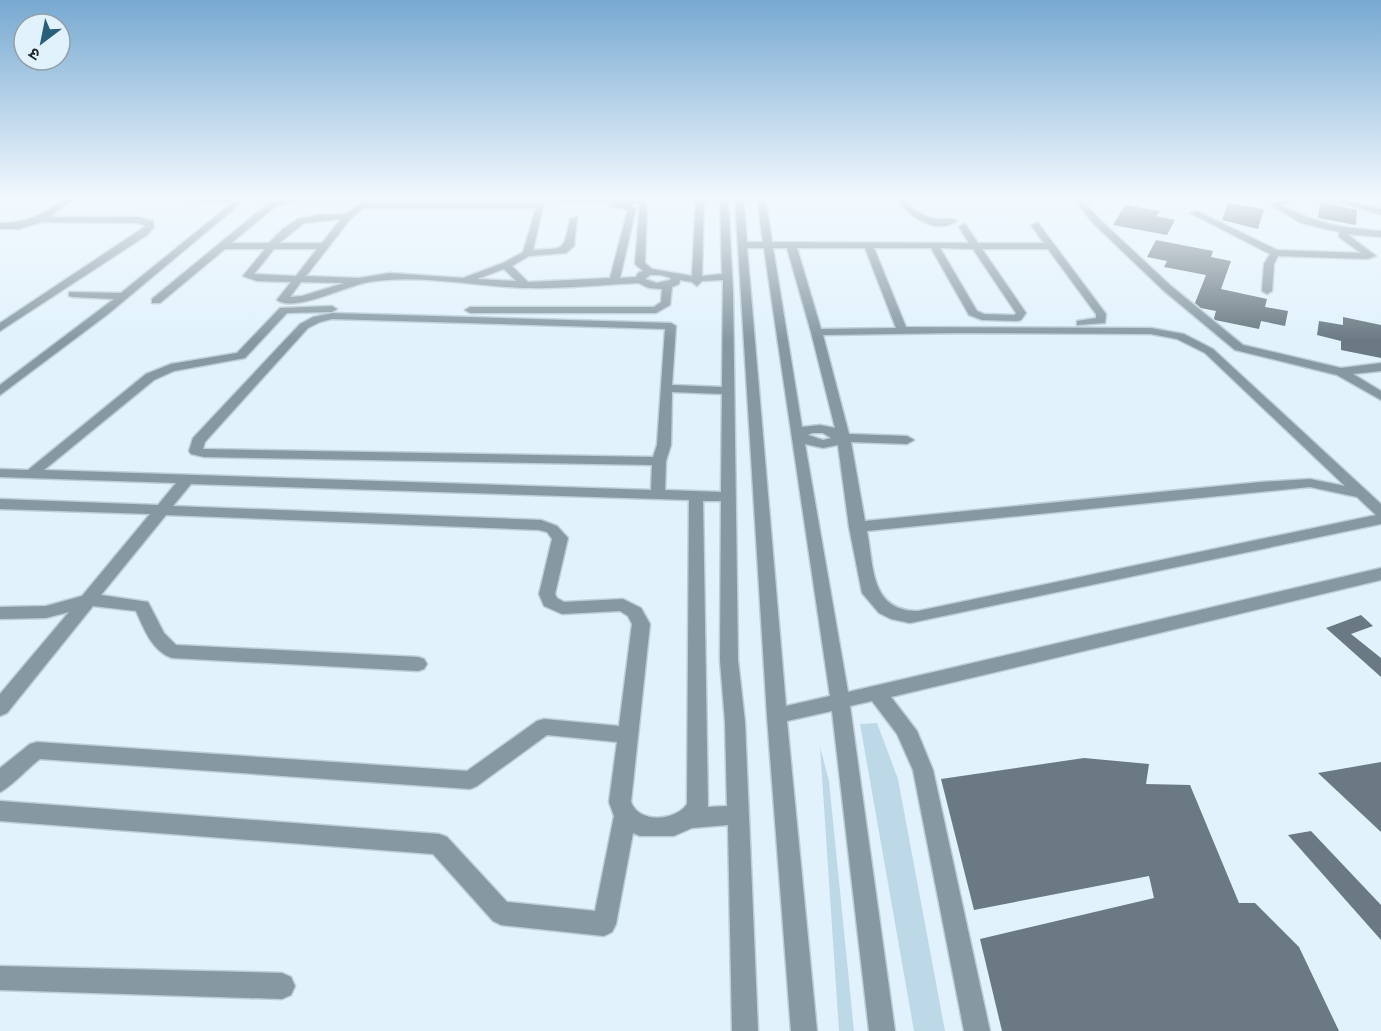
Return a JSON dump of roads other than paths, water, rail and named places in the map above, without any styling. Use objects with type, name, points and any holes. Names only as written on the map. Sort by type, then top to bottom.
[{"type":"street","points":[[0,328],[126,245]]},
{"type":"street","points":[[0,391],[124,296],[186,245]]},
{"type":"street","points":[[527,253],[529,245]]},
{"type":"street","points":[[460,282],[506,265],[527,253],[563,251],[569,245]]},
{"type":"street","points":[[614,281],[622,245]]},
{"type":"street","points":[[641,245],[640,264],[650,272]]},
{"type":"street","points":[[697,280],[698,245]]},
{"type":"street","points":[[726,245],[729,660],[735,722],[745,1031]]},
{"type":"street","points":[[743,245],[777,716],[804,1031]]},
{"type":"street","points":[[768,245],[840,701],[882,1031]]},
{"type":"street","points":[[771,245],[859,245]]},
{"type":"street","points":[[868,245],[901,327]]},
{"type":"street","points":[[817,332],[1101,321],[1101,314],[1051,246],[875,245]]},
{"type":"street","points":[[1122,245],[1167,288],[1239,348],[1341,372],[1381,396]]},
{"type":"street","points":[[1259,245],[1275,253],[1376,257]]},
{"type":"street","points":[[1353,245],[1376,257]]},
{"type":"street","points":[[156,301],[221,246],[325,246]]},
{"type":"street","points":[[274,246],[249,277],[363,280],[399,277],[525,285],[640,280],[650,286],[673,281],[727,281]]},
{"type":"street","points":[[325,246],[282,300],[294,304],[643,311],[662,307],[673,281]]},
{"type":"street","points":[[791,246],[817,332],[841,438],[870,593],[891,613],[903,618],[918,617],[1381,519]]},
{"type":"street","points":[[934,246],[973,313],[982,317],[1017,318],[1022,313],[977,246]]},
{"type":"street","points":[[1267,291],[1269,264],[1275,253]]},
{"type":"street","points":[[506,265],[525,285]]},
{"type":"street","points":[[640,280],[641,275],[650,272],[666,272],[673,281]]},
{"type":"street","points":[[30,474],[150,377],[171,368],[241,356],[284,310],[294,304],[363,280]]},
{"type":"street","points":[[73,294],[124,296]]},
{"type":"street","points":[[658,494],[659,461],[664,445],[671,326],[332,316],[317,319],[304,326],[195,447],[196,451],[204,453],[659,461]]},
{"type":"street","points":[[901,327],[1151,332],[1180,336],[1209,351],[1381,512]]},
{"type":"street","points":[[1341,372],[1381,367]]},
{"type":"street","points":[[666,388],[728,398],[755,406]]},
{"type":"street","points":[[798,435],[810,443],[832,443],[841,438],[907,440]]},
{"type":"street","points":[[0,473],[728,497]]},
{"type":"street","points":[[0,708],[188,478]]},
{"type":"street","points":[[857,526],[1261,486],[1310,483],[1362,494]]},
{"type":"street","points":[[690,818],[698,806],[696,496]]},
{"type":"street","points":[[0,504],[541,525],[552,529],[560,538],[547,594],[549,602],[562,608],[623,604],[635,612],[641,624],[620,802],[625,816],[604,924],[501,913],[439,844],[0,811]]},
{"type":"street","points":[[777,716],[1381,574]]},
{"type":"street","points":[[0,613],[46,612],[89,600],[142,606],[157,637],[172,651],[418,664]]},
{"type":"street","points":[[876,693],[903,723],[915,744],[923,770],[977,1031]]},
{"type":"street","points":[[0,783],[14,767],[37,750],[470,780],[544,727],[628,735]]},
{"type":"street","points":[[625,816],[640,826],[674,826],[690,818],[738,815]]},
{"type":"street","points":[[0,978],[282,986]]}]
